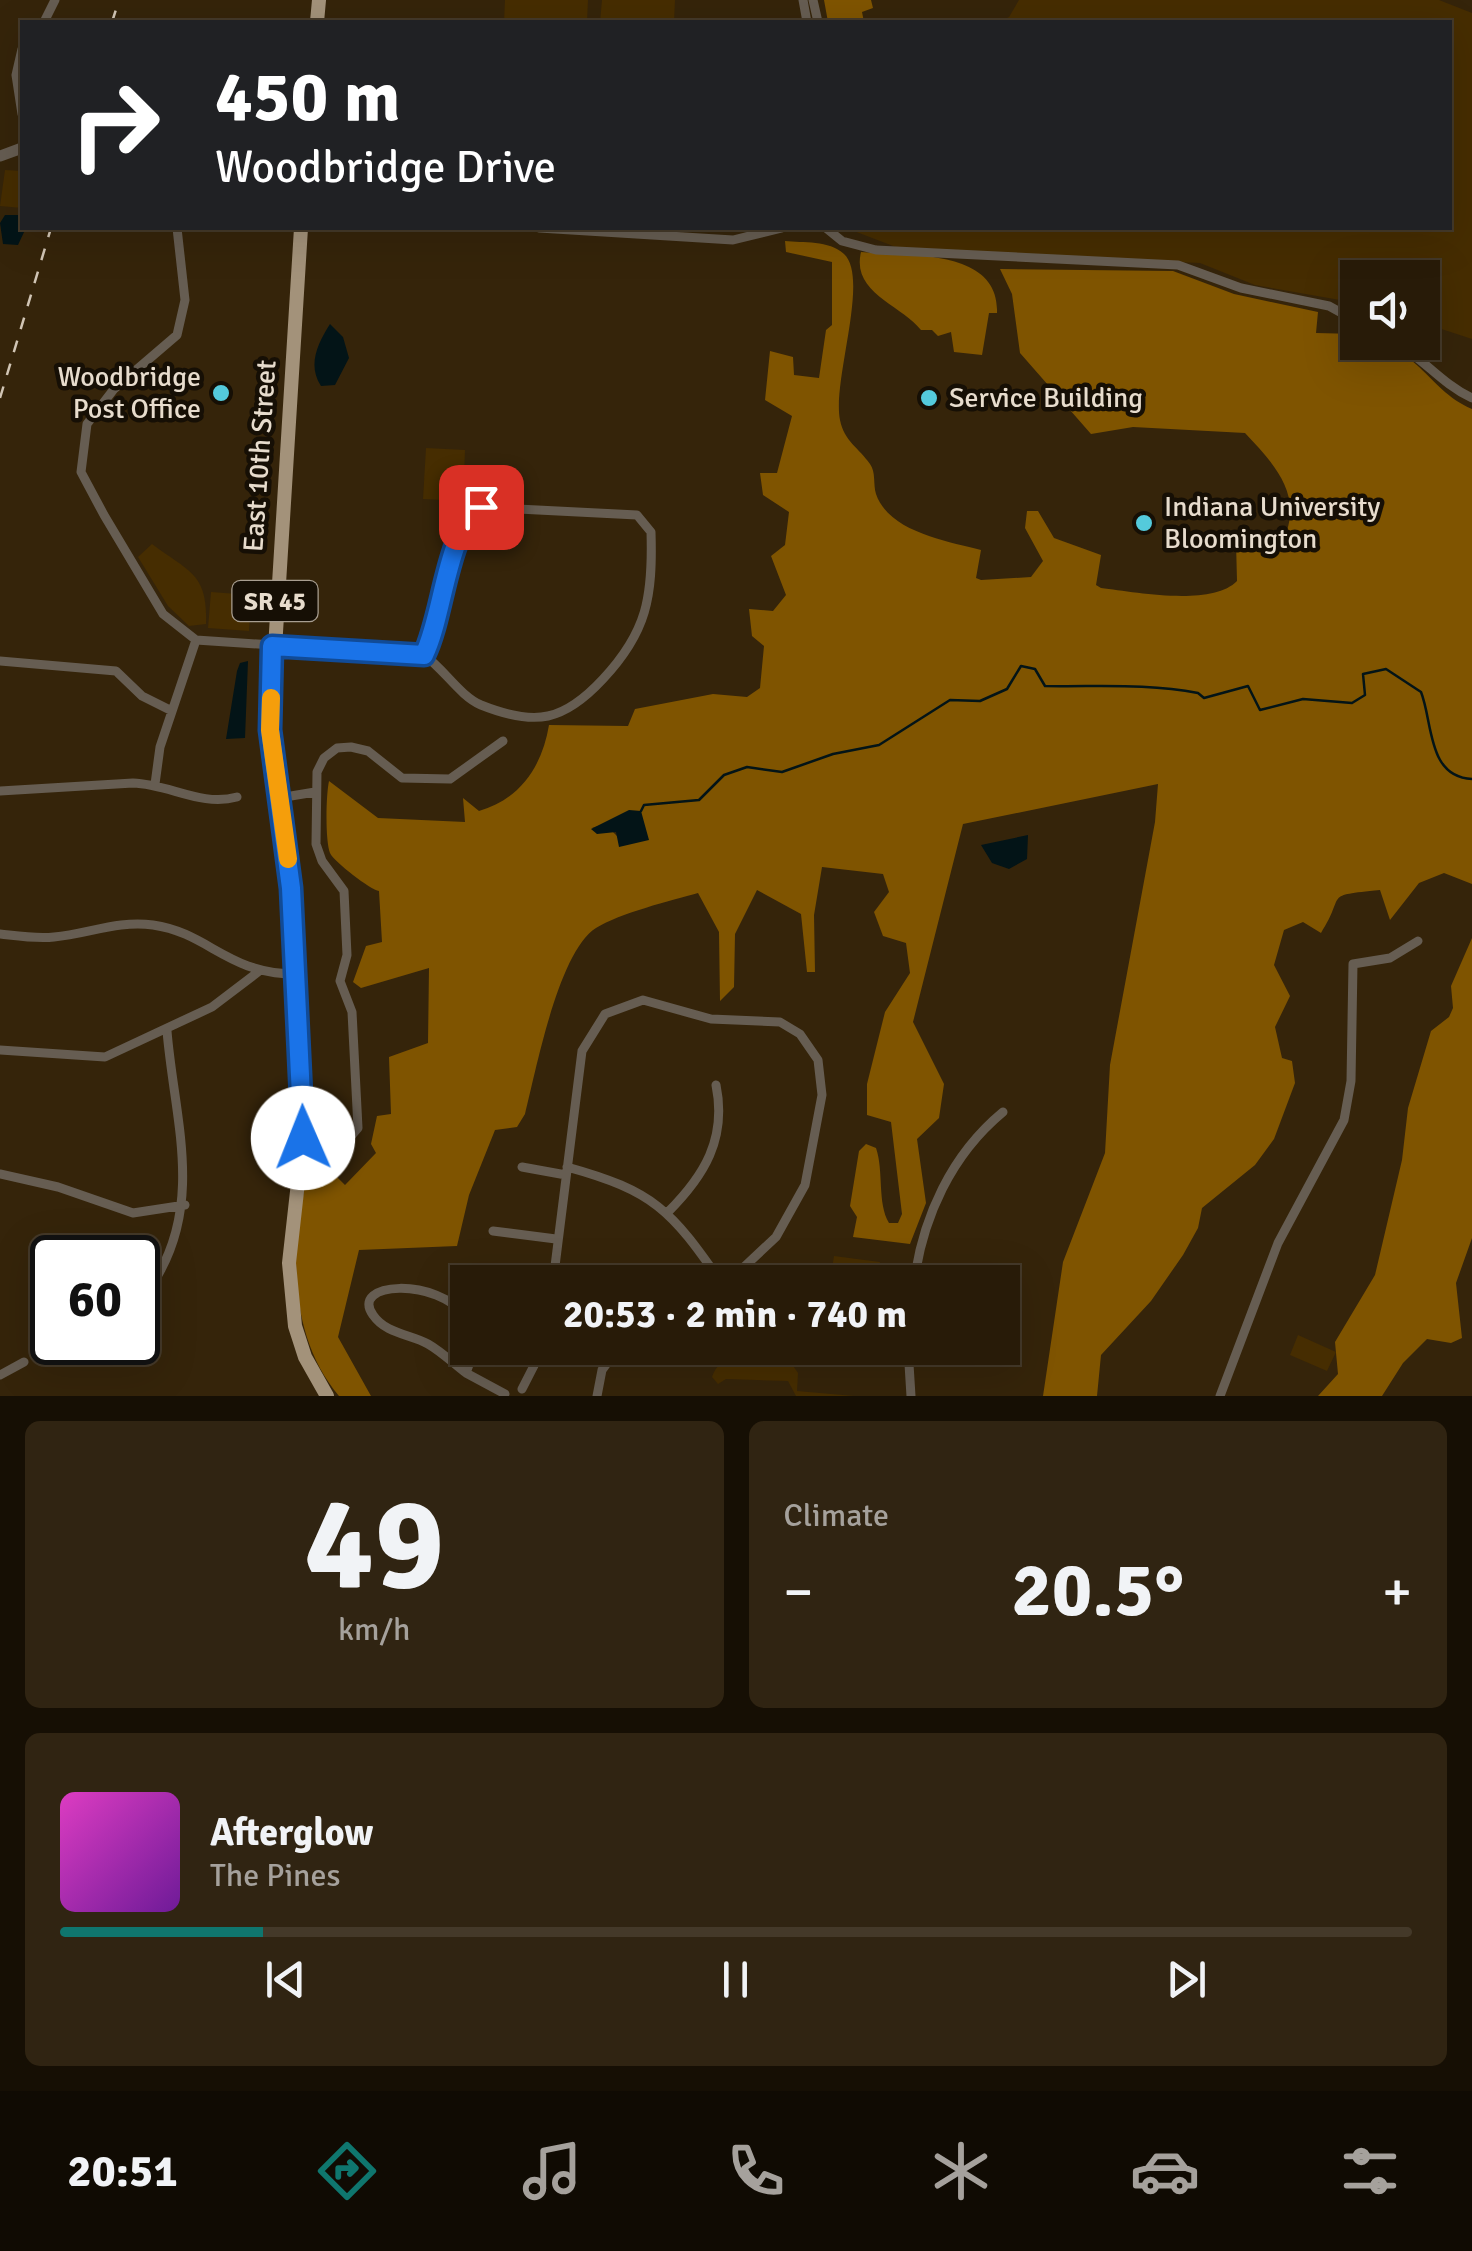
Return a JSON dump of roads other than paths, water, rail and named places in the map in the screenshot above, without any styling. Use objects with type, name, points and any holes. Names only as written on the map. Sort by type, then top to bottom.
[{"type":"main road","name":"East 10th Street","points":[[301,230],[272,646],[270,730],[296,974],[303,1138],[288,1263],[295,1326],[304,1357],[327,1396]]},
{"type":"street","points":[[20,58],[16,75],[20,101]]},
{"type":"street","points":[[177,230],[184,300],[177,335],[96,408],[87,424],[81,472],[156,604],[171,624],[196,640],[424,655],[476,703],[535,718],[568,712],[632,648],[638,635],[646,607],[651,540],[646,521],[624,514],[481,507],[460,531],[436,631],[424,655]]},
{"type":"street","points":[[572,230],[733,240],[774,230]]},
{"type":"street","points":[[828,230],[842,241],[874,250],[1178,265],[1241,288],[1329,306],[1340,312]]},
{"type":"street","points":[[1424,360],[1449,387],[1472,398]]},
{"type":"street","points":[[155,784],[160,747],[196,640]]},
{"type":"street","points":[[0,661],[99,666],[116,671],[142,696],[172,712]]},
{"type":"street","points":[[332,1159],[358,1128],[352,1012],[340,982],[348,955],[344,890],[322,861],[316,844],[315,792],[324,758],[337,748],[368,751],[402,778],[450,779],[502,741]]},
{"type":"street","points":[[0,791],[155,784],[206,800],[237,797]]},
{"type":"street","points":[[280,798],[315,792]]},
{"type":"street","points":[[0,934],[54,937],[113,925],[150,924],[183,934],[258,972],[296,974]]},
{"type":"street","points":[[1220,1396],[1278,1243],[1344,1120],[1351,1081],[1353,964],[1390,958],[1418,941]]},
{"type":"street","points":[[0,1050],[95,1059],[167,1031],[214,1006],[258,972]]},
{"type":"street","points":[[554,1265],[582,1050],[594,1026],[611,1010],[650,1000],[711,1018],[763,1018],[794,1030],[813,1050],[822,1076],[809,1170],[795,1207],[776,1238],[745,1265]]},
{"type":"street","points":[[160,1271],[175,1242],[184,1206],[167,1031]]},
{"type":"street","points":[[668,1212],[694,1185],[713,1151],[719,1118],[716,1086]]},
{"type":"street","points":[[917,1265],[923,1235],[941,1190],[965,1151],[1003,1112]]},
{"type":"street","points":[[522,1168],[566,1171],[632,1187],[668,1212],[711,1265]]},
{"type":"street","points":[[0,1174],[58,1187],[133,1213],[184,1206]]},
{"type":"street","points":[[492,1231],[556,1240]]},
{"type":"street","points":[[450,1303],[440,1295],[417,1288],[385,1291],[370,1302],[371,1313],[380,1322],[430,1345],[450,1361]]},
{"type":"street","points":[[0,1375],[24,1362]]},
{"type":"street","points":[[456,1365],[504,1395],[512,1388],[525,1392],[536,1365]]},
{"type":"street","points":[[466,1373],[469,1365]]},
{"type":"street","points":[[597,1396],[606,1365]]},
{"type":"street","points":[[909,1365],[911,1396]]},
{"type":"waterway","points":[[641,811],[644,805],[699,800],[724,775],[747,767],[782,772],[833,754],[879,745],[950,700],[980,701],[1007,689],[1021,666],[1035,669],[1045,686],[1160,688],[1198,693],[1204,698],[1248,686],[1260,710],[1303,699],[1352,703],[1365,695],[1363,674],[1386,669],[1421,692],[1439,759],[1457,776],[1472,779]]},
{"type":"railway","points":[[113,20],[119,0]]},
{"type":"railway","points":[[0,398],[50,230]]},
{"type":"place","name":"Woodbridge Post Office","points":[[221,393]]},
{"type":"place","name":"Service Building","points":[[929,398]]},
{"type":"place","name":"Indiana University Bloomington","points":[[1144,523]]}]
